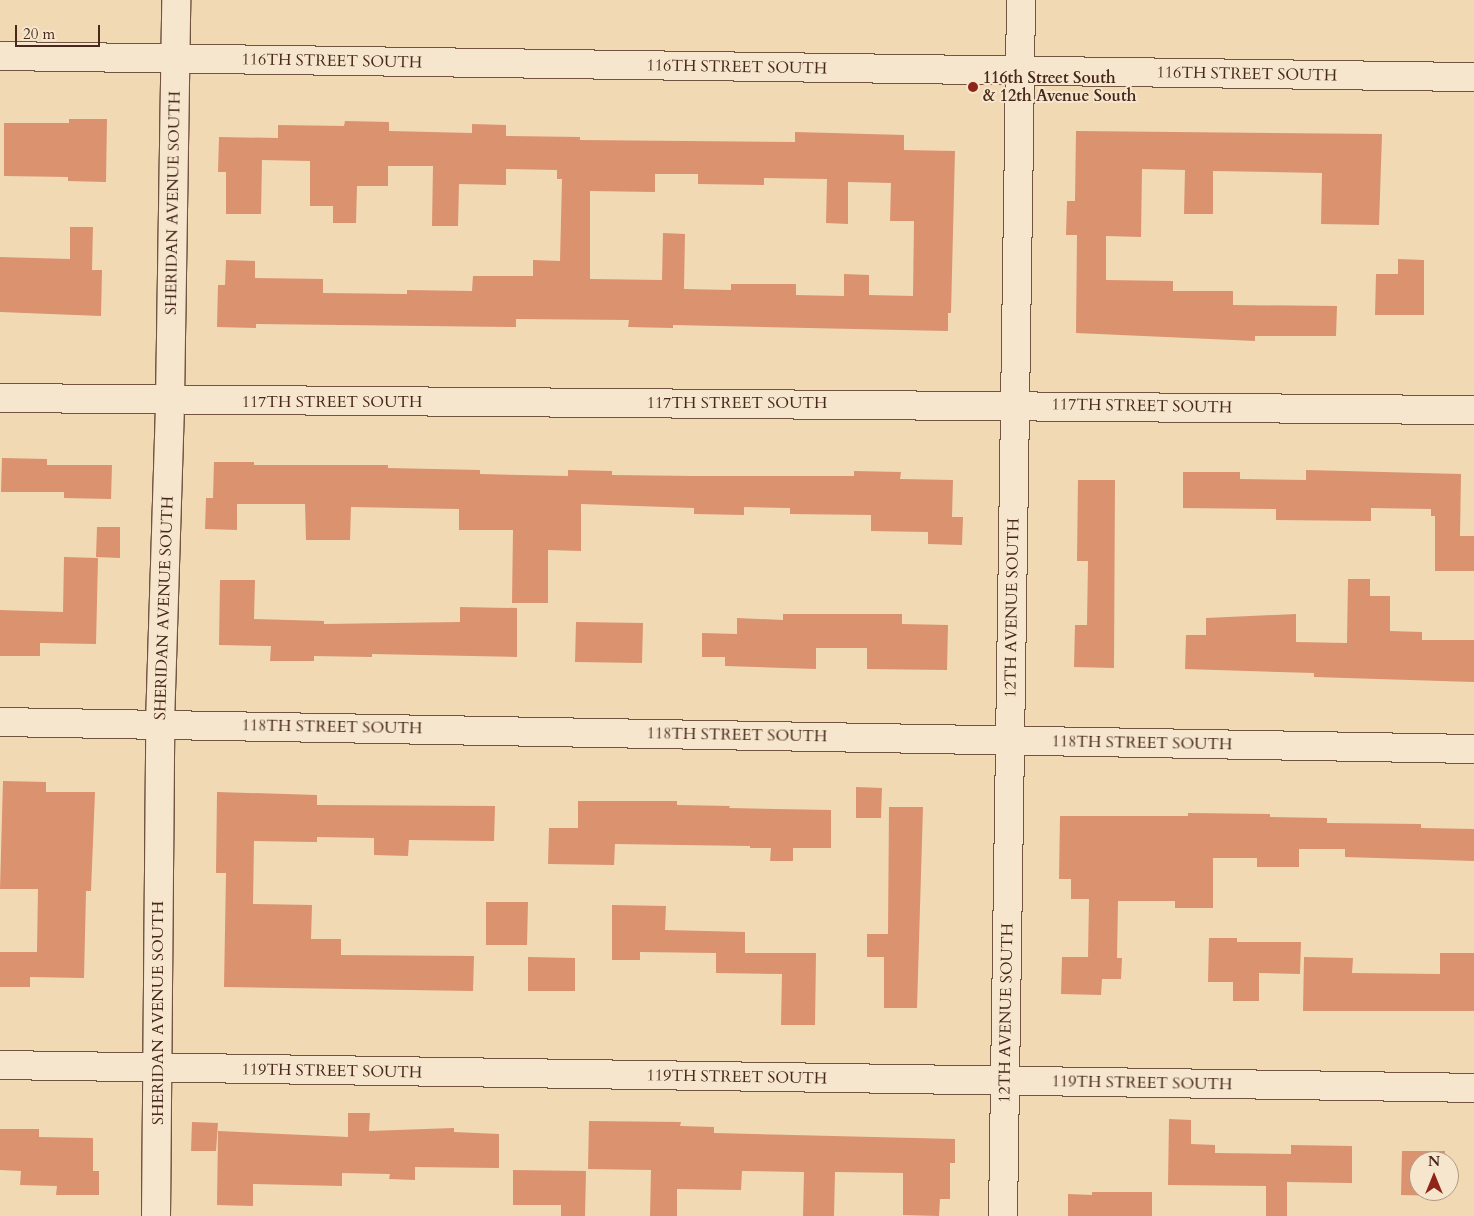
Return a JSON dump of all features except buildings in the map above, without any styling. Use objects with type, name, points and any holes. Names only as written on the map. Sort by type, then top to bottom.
[{"type":"street","name":"SHERIDAN AVENUE SOUTH","points":[[156,1216],[160,724],[170,401],[176,0]]},
{"type":"street","name":"12TH AVENUE SOUTH","points":[[1003,1216],[1021,0]]},
{"type":"street","name":"116TH STREET SOUTH","points":[[0,56],[1474,77]]},
{"type":"street","name":"117TH STREET SOUTH","points":[[0,398],[170,401],[1015,404],[1474,410]]},
{"type":"street","name":"118TH STREET SOUTH","points":[[0,722],[1474,749]]},
{"type":"street","name":"119TH STREET SOUTH","points":[[0,1065],[1474,1088]]},
{"type":"place","name":"116th Street South & 12th Avenue South","points":[[973,87]]}]
